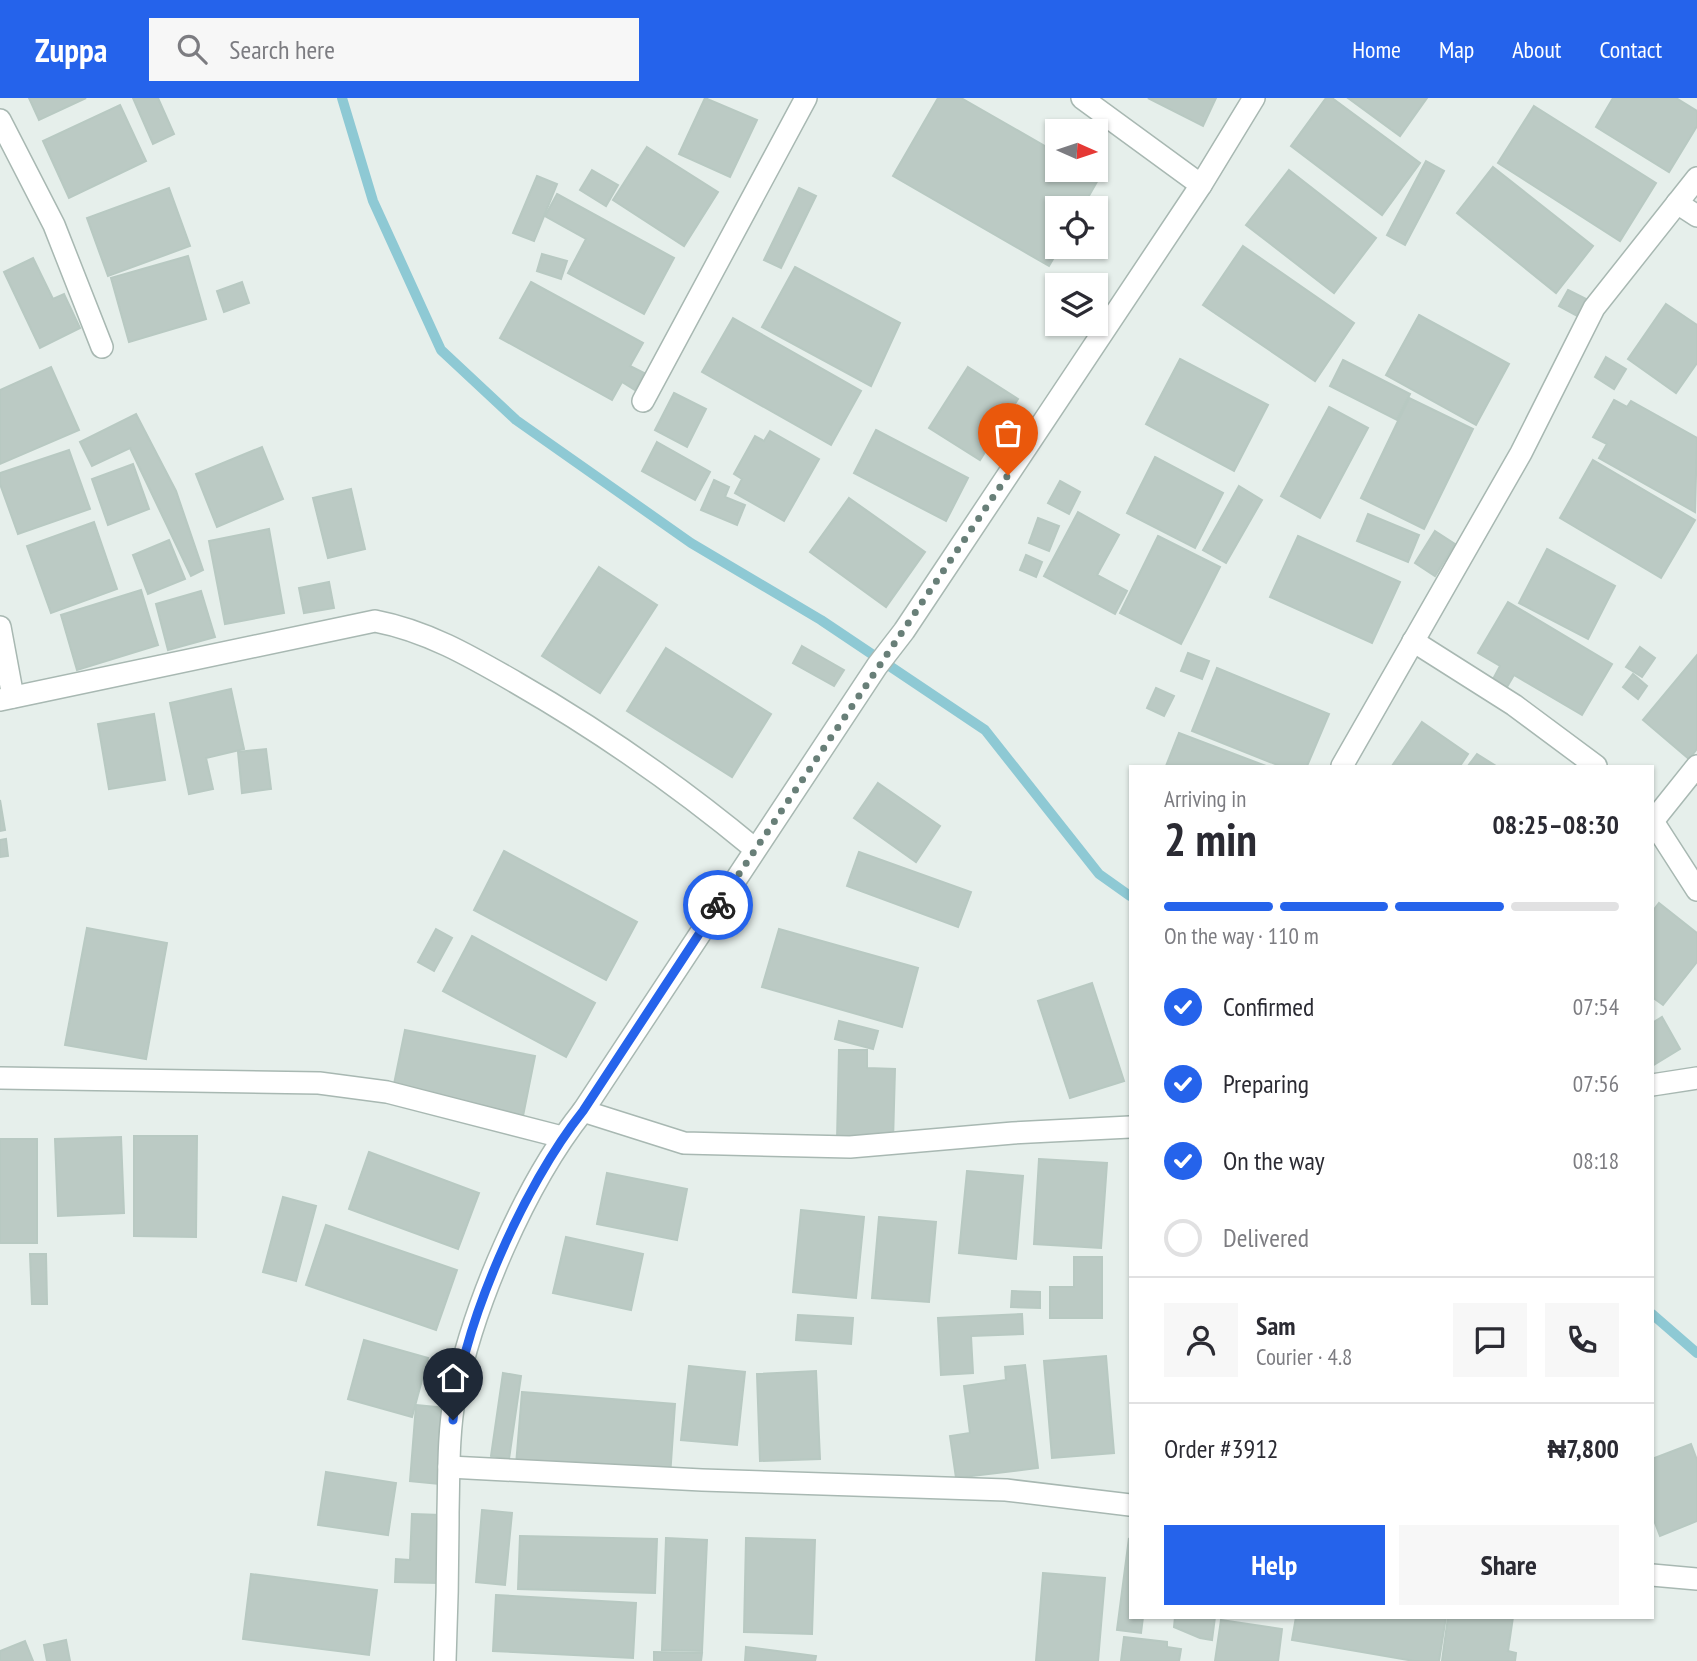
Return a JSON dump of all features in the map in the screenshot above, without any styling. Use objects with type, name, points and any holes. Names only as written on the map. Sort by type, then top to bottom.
[{"type":"street","points":[[643,401],[806,98]]},
{"type":"street","points":[[1082,98],[1201,186]]},
{"type":"street","points":[[444,1661],[449,1467],[455,1396],[475,1322],[514,1227],[562,1137],[583,1111],[877,666],[904,631],[1201,186],[1254,98]]},
{"type":"street","points":[[0,120],[54,225],[102,347]]},
{"type":"street","points":[[1343,765],[1521,453],[1594,308],[1697,178]]},
{"type":"street","points":[[1677,203],[1697,216]]},
{"type":"street","points":[[0,627],[6,698],[375,621],[402,626],[455,647],[588,724],[686,791],[755,849]]},
{"type":"street","points":[[1413,641],[1514,705],[1595,765]]},
{"type":"street","points":[[1654,818],[1697,766]]},
{"type":"street","points":[[1654,823],[1697,890]]},
{"type":"street","points":[[0,1078],[319,1083],[387,1092],[562,1137]]},
{"type":"street","points":[[1654,1085],[1697,1078]]},
{"type":"street","points":[[583,1111],[684,1143],[850,1147],[1013,1133],[1129,1127]]},
{"type":"street","points":[[449,1467],[702,1480],[1006,1490],[1129,1505]]},
{"type":"street","points":[[1654,1575],[1697,1579]]},
{"type":"building","points":[[29,98],[86,98],[39,120]]},
{"type":"building","points":[[133,98],[158,98],[174,134],[153,144]]},
{"type":"building","points":[[705,98],[757,120],[730,177],[679,154]]},
{"type":"building","points":[[938,98],[961,98],[1045,146],[1045,182],[1097,182],[1089,196],[1045,196],[1045,259],[1053,259],[1049,266],[893,176]]},
{"type":"building","points":[[1148,98],[1216,98],[1203,126]]},
{"type":"building","points":[[1326,98],[1332,98],[1420,163],[1382,215],[1291,146]]},
{"type":"building","points":[[1348,98],[1427,98],[1400,136]]},
{"type":"building","points":[[1613,98],[1676,98],[1697,111],[1697,126],[1669,172],[1596,127]]},
{"type":"building","points":[[120,105],[146,161],[69,198],[43,141]]},
{"type":"building","points":[[1534,106],[1656,183],[1620,241],[1498,163]]},
{"type":"building","points":[[647,147],[718,192],[684,246],[613,200]]},
{"type":"building","points":[[1426,161],[1444,171],[1405,245],[1387,235]]},
{"type":"building","points":[[1493,167],[1593,246],[1556,293],[1457,213]]},
{"type":"building","points":[[592,170],[618,185],[606,206],[580,190]]},
{"type":"building","points":[[1289,170],[1376,238],[1334,293],[1246,225]]},
{"type":"building","points":[[537,176],[557,184],[534,241],[513,233]]},
{"type":"building","points":[[169,188],[190,246],[108,276],[87,218]]},
{"type":"building","points":[[799,188],[816,196],[781,268],[764,260]]},
{"type":"building","points":[[557,194],[674,258],[644,314],[568,273],[586,239],[545,216]]},
{"type":"building","points":[[1243,246],[1354,323],[1315,381],[1203,305]]},
{"type":"building","points":[[542,254],[567,261],[561,279],[537,271]]},
{"type":"building","points":[[188,256],[206,319],[129,342],[111,278]]},
{"type":"building","points":[[33,258],[53,299],[64,294],[80,328],[40,348],[4,272]]},
{"type":"building","points":[[795,267],[900,323],[871,386],[762,327]]},
{"type":"building","points":[[242,282],[249,303],[224,312],[217,291]]},
{"type":"building","points":[[531,282],[643,343],[630,366],[644,373],[635,390],[622,382],[612,400],[500,338]]},
{"type":"building","points":[[1568,290],[1588,300],[1579,317],[1559,306]]},
{"type":"building","points":[[1666,304],[1697,325],[1697,363],[1676,393],[1628,359]]},
{"type":"building","points":[[1419,315],[1509,364],[1476,425],[1386,375]]},
{"type":"building","points":[[733,318],[861,391],[831,445],[702,372]]},
{"type":"building","points":[[1606,357],[1626,369],[1614,389],[1595,377]]},
{"type":"building","points":[[1180,359],[1268,405],[1234,471],[1146,424]]},
{"type":"building","points":[[1343,360],[1410,394],[1397,420],[1330,386]]},
{"type":"building","points":[[51,367],[79,430],[0,464],[0,390]]},
{"type":"building","points":[[968,367],[1018,399],[980,460],[929,428]]},
{"type":"building","points":[[674,393],[706,409],[687,447],[655,430]]},
{"type":"building","points":[[1409,398],[1473,429],[1424,529],[1361,498]]},
{"type":"building","points":[[1614,400],[1627,407],[1631,401],[1697,438],[1695,512],[1599,458],[1607,444],[1593,437]]},
{"type":"building","points":[[1329,407],[1368,428],[1320,518],[1281,496]]},
{"type":"building","points":[[136,414],[176,491],[203,570],[191,576],[130,448],[92,466],[80,442]]},
{"type":"building","points":[[876,430],[968,478],[946,521],[854,473]]},
{"type":"building","points":[[770,431],[819,459],[784,521],[735,493],[742,479],[734,474],[755,436],[764,441]]},
{"type":"building","points":[[657,442],[710,472],[695,500],[642,471]]},
{"type":"building","points":[[262,447],[283,499],[217,527],[196,474]]},
{"type":"building","points":[[69,450],[90,509],[18,534],[0,484],[0,473]]},
{"type":"building","points":[[1155,457],[1223,493],[1195,548],[1127,513]]},
{"type":"building","points":[[1593,460],[1695,520],[1661,578],[1560,518]]},
{"type":"building","points":[[133,464],[149,509],[108,525],[92,479]]},
{"type":"building","points":[[714,480],[729,487],[725,497],[745,505],[737,525],[701,510]]},
{"type":"building","points":[[1060,481],[1080,492],[1069,514],[1048,503]]},
{"type":"building","points":[[1239,486],[1262,500],[1226,563],[1203,550]]},
{"type":"building","points":[[351,489],[365,549],[328,558],[313,498]]},
{"type":"building","points":[[849,498],[925,552],[886,607],[810,552]]},
{"type":"building","points":[[1078,512],[1119,535],[1097,575],[1127,591],[1115,614],[1044,576]]},
{"type":"building","points":[[1368,514],[1419,535],[1408,562],[1357,541]]},
{"type":"building","points":[[1038,518],[1059,526],[1049,551],[1029,543]]},
{"type":"building","points":[[94,522],[117,589],[51,613],[27,546]]},
{"type":"building","points":[[269,529],[284,613],[225,624],[209,541]]},
{"type":"building","points":[[1435,531],[1455,544],[1435,576],[1415,563]]},
{"type":"building","points":[[1158,536],[1220,567],[1181,644],[1120,613]]},
{"type":"building","points":[[1298,536],[1400,582],[1372,643],[1270,597]]},
{"type":"building","points":[[169,540],[185,579],[148,594],[133,555]]},
{"type":"building","points":[[1547,549],[1615,586],[1588,639],[1519,603]]},
{"type":"building","points":[[1026,555],[1042,562],[1036,577],[1020,570]]},
{"type":"building","points":[[599,567],[657,605],[600,693],[542,656]]},
{"type":"building","points":[[329,582],[334,608],[304,613],[299,588]]},
{"type":"building","points":[[141,590],[158,645],[77,670],[61,615]]},
{"type":"building","points":[[201,591],[215,637],[168,650],[156,604]]},
{"type":"building","points":[[1508,602],[1612,664],[1582,715],[1514,675],[1504,692],[1491,683],[1500,666],[1478,653]]},
{"type":"building","points":[[802,646],[844,670],[834,686],[793,663]]},
{"type":"building","points":[[1640,647],[1655,658],[1642,677],[1626,667]]},
{"type":"building","points":[[666,648],[771,714],[732,777],[627,711]]},
{"type":"building","points":[[1188,653],[1209,661],[1202,679],[1181,671]]},
{"type":"building","points":[[1697,655],[1697,749],[1689,759],[1643,720]]},
{"type":"building","points":[[1217,668],[1329,714],[1307,765],[1277,765],[1192,731]]},
{"type":"building","points":[[1633,674],[1647,686],[1638,699],[1623,687]]},
{"type":"building","points":[[1156,688],[1174,696],[1164,716],[1147,708]]},
{"type":"building","points":[[231,689],[244,749],[206,758],[213,789],[189,794],[170,703]]},
{"type":"building","points":[[154,714],[165,780],[109,789],[98,724]]},
{"type":"building","points":[[1422,722],[1468,754],[1461,765],[1393,765]]},
{"type":"building","points":[[1179,733],[1263,765],[1166,765]]},
{"type":"building","points":[[266,749],[271,789],[242,793],[238,752]]},
{"type":"building","points":[[1477,754],[1494,765],[1469,765]]},
{"type":"building","points":[[878,783],[940,826],[916,862],[854,818]]},
{"type":"building","points":[[0,800],[5,830],[0,831]]},
{"type":"building","points":[[6,839],[8,856],[0,857],[0,840]]},
{"type":"building","points":[[504,851],[637,922],[606,980],[474,910]]},
{"type":"building","points":[[859,852],[971,892],[958,927],[847,886]]},
{"type":"building","points":[[1659,903],[1697,933],[1697,962],[1663,1005],[1654,998],[1654,909]]},
{"type":"building","points":[[87,928],[167,943],[146,1059],[65,1045]]},
{"type":"building","points":[[436,929],[452,938],[434,971],[418,962]]},
{"type":"building","points":[[779,929],[918,968],[902,1027],[762,987]]},
{"type":"building","points":[[472,936],[595,1003],[566,1057],[443,991]]},
{"type":"building","points":[[1092,983],[1124,1081],[1070,1098],[1038,1001]]},
{"type":"building","points":[[1662,1017],[1680,1049],[1654,1065],[1654,1022]]},
{"type":"building","points":[[839,1021],[878,1031],[873,1049],[835,1039]]},
{"type":"building","points":[[405,1030],[535,1056],[523,1116],[393,1089]]},
{"type":"building","points":[[839,1050],[867,1050],[867,1068],[895,1069],[893,1142],[837,1140]]},
{"type":"building","points":[[134,1136],[197,1136],[196,1237],[134,1236]]},
{"type":"building","points":[[121,1137],[124,1213],[58,1216],[55,1139]]},
{"type":"building","points":[[0,1139],[37,1139],[37,1243],[0,1243]]},
{"type":"building","points":[[369,1152],[479,1193],[458,1249],[349,1209]]},
{"type":"building","points":[[1039,1159],[1107,1163],[1101,1248],[1034,1244]]},
{"type":"building","points":[[967,1171],[1023,1176],[1016,1259],[959,1253]]},
{"type":"building","points":[[607,1173],[687,1189],[677,1240],[597,1224]]},
{"type":"building","points":[[283,1197],[316,1206],[296,1281],[263,1272]]},
{"type":"building","points":[[801,1210],[864,1217],[856,1298],[793,1292]]},
{"type":"building","points":[[879,1217],[936,1222],[929,1302],[872,1298]]},
{"type":"building","points":[[326,1225],[457,1270],[436,1330],[306,1285]]},
{"type":"building","points":[[566,1237],[643,1254],[631,1310],[553,1293]]},
{"type":"building","points":[[30,1254],[46,1254],[47,1304],[32,1304]]},
{"type":"building","points":[[1074,1257],[1102,1257],[1102,1318],[1050,1318],[1050,1287],[1074,1287]]},
{"type":"building","points":[[1012,1291],[1040,1292],[1040,1308],[1011,1307]]},
{"type":"building","points":[[1022,1314],[1023,1334],[971,1336],[973,1373],[941,1375],[938,1318]]},
{"type":"building","points":[[798,1315],[853,1318],[851,1344],[796,1340]]},
{"type":"building","points":[[364,1340],[428,1358],[412,1417],[348,1399]]},
{"type":"building","points":[[1106,1356],[1114,1453],[1052,1458],[1044,1361]]},
{"type":"building","points":[[1025,1365],[1038,1468],[956,1478],[950,1436],[970,1433],[964,1386],[1006,1380],[1005,1367]]},
{"type":"building","points":[[689,1366],[745,1372],[737,1445],[681,1440]]},
{"type":"building","points":[[816,1371],[820,1459],[760,1461],[757,1374]]},
{"type":"building","points":[[503,1373],[521,1376],[509,1459],[491,1456]]},
{"type":"building","points":[[522,1392],[675,1404],[670,1477],[516,1465]]},
{"type":"building","points":[[416,1405],[446,1408],[439,1484],[410,1481]]},
{"type":"building","points":[[1691,1444],[1697,1460],[1697,1521],[1660,1536],[1654,1520],[1654,1458]]},
{"type":"building","points":[[326,1472],[396,1483],[388,1535],[318,1525]]},
{"type":"building","points":[[482,1510],[512,1513],[505,1585],[476,1582]]},
{"type":"building","points":[[412,1514],[441,1515],[438,1583],[395,1582],[396,1559],[410,1560]]},
{"type":"building","points":[[520,1536],[657,1539],[655,1593],[518,1589]]},
{"type":"building","points":[[666,1538],[707,1540],[702,1651],[662,1650]]},
{"type":"building","points":[[746,1538],[815,1540],[812,1634],[744,1632]]},
{"type":"building","points":[[1129,1538],[1129,1619],[1143,1619],[1141,1633],[1117,1630]]},
{"type":"building","points":[[1043,1573],[1105,1578],[1098,1661],[1036,1661]]},
{"type":"building","points":[[251,1574],[377,1590],[369,1655],[243,1639]]},
{"type":"building","points":[[496,1595],[636,1603],[633,1658],[493,1651]]},
{"type":"building","points":[[1175,1619],[1215,1619],[1212,1640],[1174,1627]]},
{"type":"building","points":[[1296,1619],[1446,1619],[1439,1661],[1414,1661],[1292,1640]]},
{"type":"building","points":[[1448,1619],[1513,1619],[1508,1651],[1516,1653],[1515,1661],[1442,1661]]},
{"type":"building","points":[[1221,1620],[1282,1629],[1278,1661],[1215,1661]]},
{"type":"building","points":[[1124,1637],[1167,1642],[1167,1647],[1181,1649],[1179,1661],[1121,1661]]},
{"type":"building","points":[[66,1640],[70,1661],[47,1661],[44,1645]]},
{"type":"building","points":[[25,1641],[33,1661],[0,1661],[0,1651]]},
{"type":"building","points":[[746,1647],[816,1656],[815,1661],[745,1661]]},
{"type":"building","points":[[654,1652],[702,1653],[701,1661],[654,1661]]},
{"type":"waterway","points":[[342,98],[373,201],[441,350],[516,420],[691,543],[821,620],[985,730],[1099,874],[1129,895]]},
{"type":"waterway","points":[[1654,1316],[1697,1353]]},
{"type":"way so far","points":[[718,905],[1008,475]]},
{"type":"route","points":[[453,1420],[455,1396],[475,1322],[514,1227],[562,1137],[583,1111],[718,905]]}]
